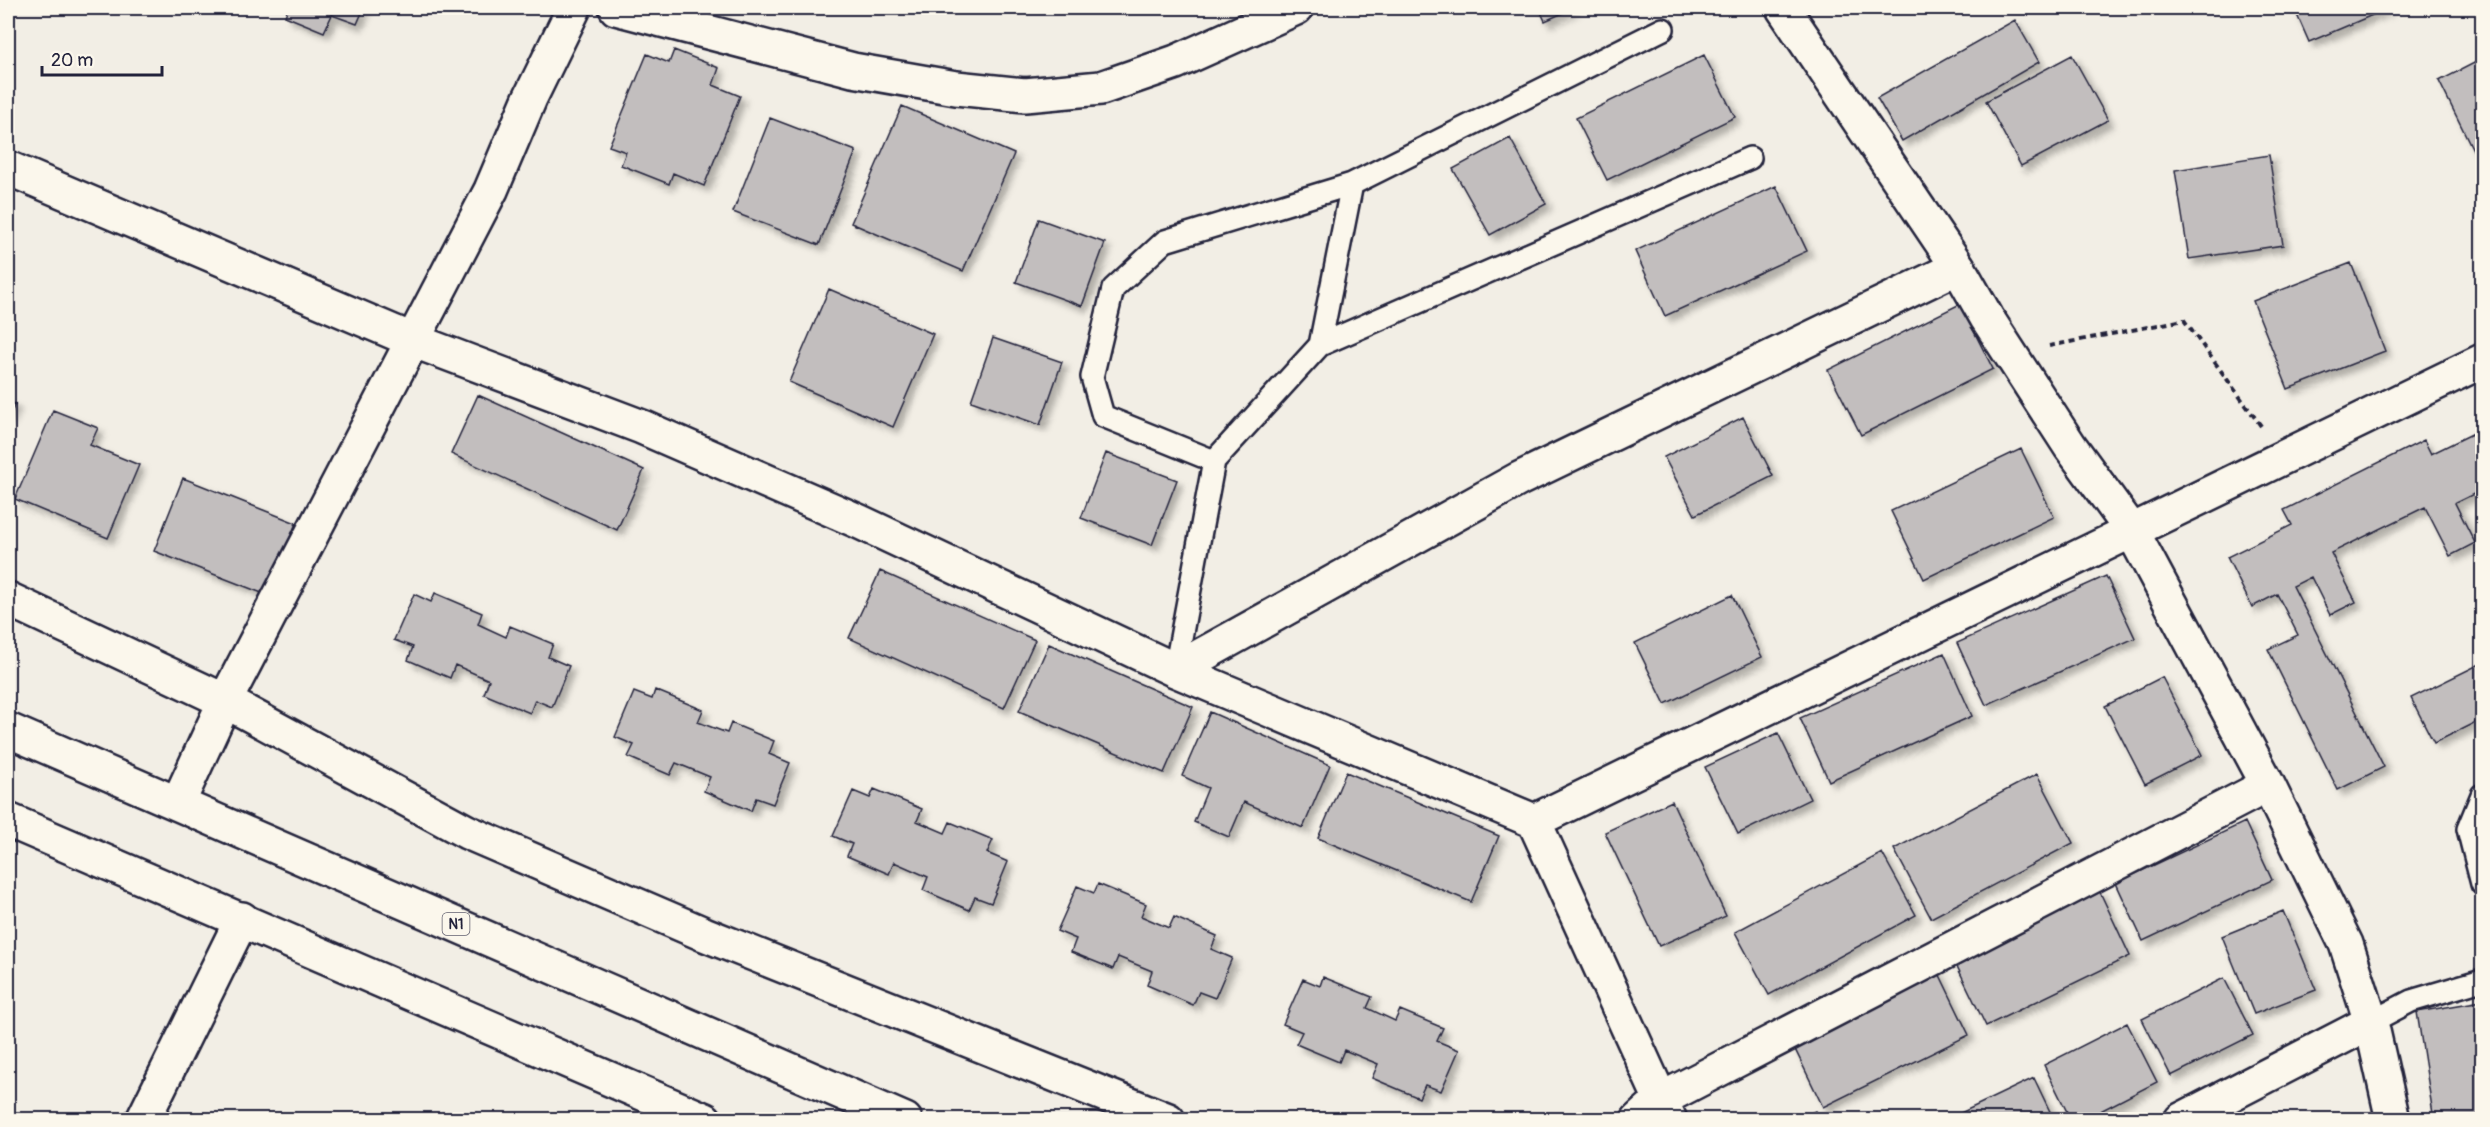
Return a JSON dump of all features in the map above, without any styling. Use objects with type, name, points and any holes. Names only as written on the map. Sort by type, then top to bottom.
[{"type":"street","points":[[178,803],[225,701],[491,190],[530,98],[574,8]]},
{"type":"street","points":[[616,8],[853,70],[956,88],[1025,95],[1101,88],[1176,62],[1296,8]]},
{"type":"street","points":[[1784,8],[1958,267],[2070,446],[2132,531],[2268,785],[2346,944],[2371,1022],[2393,1119]]},
{"type":"street","points":[[8,168],[412,340],[642,427],[860,522],[1175,670],[1534,821],[1656,1113],[2268,785]]},
{"type":"street","points":[[1175,670],[1519,479],[1958,267]]},
{"type":"street","points":[[1534,821],[2482,362]]},
{"type":"street","points":[[8,599],[225,701],[467,832],[704,934],[1168,1119]]},
{"type":"street","name":"N1","points":[[8,730],[905,1119]]},
{"type":"street","points":[[8,820],[705,1119]]},
{"type":"street","points":[[143,1119],[242,919]]},
{"type":"street","points":[[2181,1119],[2371,1022]]},
{"type":"lane","points":[[1215,460],[1103,416],[1092,376],[1113,289],[1165,241],[1352,184],[1663,29]]},
{"type":"lane","points":[[1175,670],[1215,460],[1320,345],[1750,158]]},
{"type":"lane","points":[[1320,345],[1352,184]]},
{"type":"lane","points":[[2482,795],[2468,829],[2482,884]]},
{"type":"lane","points":[[2371,1022],[2411,1000],[2482,980]]},
{"type":"path","points":[[2043,347],[2184,320],[2284,458]]},
{"type":"building","points":[[288,8],[364,8],[357,24],[332,15],[324,32],[285,16]]},
{"type":"building","points":[[1539,8],[1574,8],[1545,21]]},
{"type":"building","points":[[2294,8],[2389,8],[2309,42]]},
{"type":"building","points":[[2015,20],[2039,62],[1902,141],[1877,98]]},
{"type":"building","points":[[674,50],[719,68],[713,85],[740,96],[704,186],[673,173],[669,184],[621,165],[626,152],[609,146],[647,54],[669,63]]},
{"type":"building","points":[[1704,55],[1735,117],[1607,180],[1576,118]]},
{"type":"building","points":[[2072,55],[2108,120],[2021,166],[1986,101]]},
{"type":"building","points":[[2482,59],[2482,168],[2439,81]]},
{"type":"building","points":[[902,106],[1014,154],[963,271],[851,223]]},
{"type":"building","points":[[770,118],[856,151],[819,245],[733,212]]},
{"type":"building","points":[[1510,138],[1546,204],[1490,235],[1453,169]]},
{"type":"building","points":[[2269,155],[2283,245],[2189,259],[2175,170]]},
{"type":"building","points":[[1776,186],[1807,251],[1665,316],[1635,251]]},
{"type":"building","points":[[1039,219],[1105,243],[1082,306],[1016,282]]},
{"type":"building","points":[[2351,263],[2385,351],[2288,389],[2253,301]]},
{"type":"building","points":[[829,289],[933,334],[893,427],[789,382]]},
{"type":"building","points":[[1960,304],[1993,369],[1861,435],[1828,370]]},
{"type":"building","points":[[993,338],[1062,362],[1040,425],[971,401]]},
{"type":"building","points":[[478,395],[644,470],[617,530],[451,454]]},
{"type":"building","points":[[8,401],[15,404],[8,420]]},
{"type":"building","points":[[53,410],[98,428],[90,445],[139,465],[108,538],[15,499]]},
{"type":"building","points":[[1743,417],[1773,476],[1695,515],[1664,457]]},
{"type":"building","points":[[2482,429],[2482,490],[2455,503],[2475,543],[2450,556],[2425,507],[2331,553],[2356,602],[2330,615],[2311,577],[2293,586],[2384,767],[2338,790],[2268,649],[2298,635],[2277,594],[2252,607],[2227,557],[2292,525],[2284,510],[2424,440],[2431,454]]},
{"type":"building","points":[[2021,449],[2054,517],[1924,579],[1891,511]]},
{"type":"building","points":[[1106,453],[1177,480],[1152,545],[1081,518]]},
{"type":"building","points":[[183,478],[296,523],[267,595],[154,551]]},
{"type":"building","points":[[880,571],[1035,640],[1004,708],[849,638]]},
{"type":"building","points":[[2106,576],[2135,638],[1986,705],[1957,643]]},
{"type":"building","points":[[435,593],[482,613],[478,624],[506,637],[510,626],[553,644],[548,657],[569,666],[552,707],[535,700],[530,713],[484,694],[489,680],[455,665],[450,678],[408,660],[413,647],[394,640],[414,594],[431,602]]},
{"type":"building","points":[[1732,595],[1762,657],[1665,704],[1635,643]]},
{"type":"building","points":[[1049,644],[1193,707],[1164,773],[1019,711]]},
{"type":"building","points":[[1944,653],[1972,716],[1829,781],[1800,718]]},
{"type":"building","points":[[2482,663],[2482,719],[2434,743],[2411,698]]},
{"type":"building","points":[[2162,677],[2202,755],[2145,784],[2105,706]]},
{"type":"building","points":[[655,690],[703,710],[698,722],[727,733],[731,723],[774,741],[769,754],[790,763],[773,804],[756,798],[751,811],[704,791],[710,777],[676,763],[670,775],[628,757],[634,745],[615,737],[634,692],[652,699]]},
{"type":"building","points":[[1210,712],[1330,765],[1303,828],[1244,802],[1229,837],[1194,822],[1208,788],[1182,776]]},
{"type":"building","points":[[1778,733],[1810,799],[1738,834],[1705,767]]},
{"type":"building","points":[[1346,772],[1499,836],[1471,902],[1318,838]]},
{"type":"building","points":[[2037,774],[2073,843],[1931,918],[1894,849]]},
{"type":"building","points":[[874,789],[922,809],[917,821],[945,833],[950,822],[993,840],[987,853],[1008,862],[991,903],[975,897],[969,910],[923,890],[928,877],[894,862],[889,874],[847,856],[852,844],[833,836],[853,791],[870,798]]},
{"type":"building","points":[[1672,801],[1726,916],[1659,946],[1605,832]]},
{"type":"building","points":[[2245,822],[2272,880],[2143,941],[2116,883]]},
{"type":"building","points":[[1882,853],[1916,915],[1769,995],[1735,932]]},
{"type":"building","points":[[1098,884],[1146,904],[1141,916],[1169,928],[1174,917],[1217,936],[1211,949],[1232,958],[1215,998],[1199,992],[1193,1005],[1147,985],[1152,971],[1118,957],[1113,969],[1071,952],[1076,939],[1057,931],[1077,886],[1094,893]]},
{"type":"building","points":[[2099,890],[2130,956],[1986,1026],[1954,960]]},
{"type":"building","points":[[2283,911],[2316,990],[2254,1014],[2222,936]]},
{"type":"building","points":[[1937,969],[1969,1035],[1823,1107],[1791,1041]]},
{"type":"building","points":[[1323,977],[1372,997],[1367,1008],[1395,1021],[1400,1010],[1443,1028],[1437,1041],[1459,1050],[1441,1091],[1425,1085],[1419,1098],[1372,1078],[1378,1064],[1344,1050],[1339,1062],[1296,1044],[1302,1032],[1283,1024],[1303,979],[1320,986]]},
{"type":"building","points":[[2224,978],[2253,1035],[2171,1076],[2142,1019]]},
{"type":"building","points":[[2482,1001],[2482,1120],[2434,1120],[2417,1012]]},
{"type":"building","points":[[2127,1023],[2157,1082],[2083,1120],[2071,1120],[2044,1065]]},
{"type":"building","points":[[2034,1078],[2054,1120],[1946,1120]]},
{"type":"building","points":[[1815,1111],[1819,1120],[1797,1120]]}]
